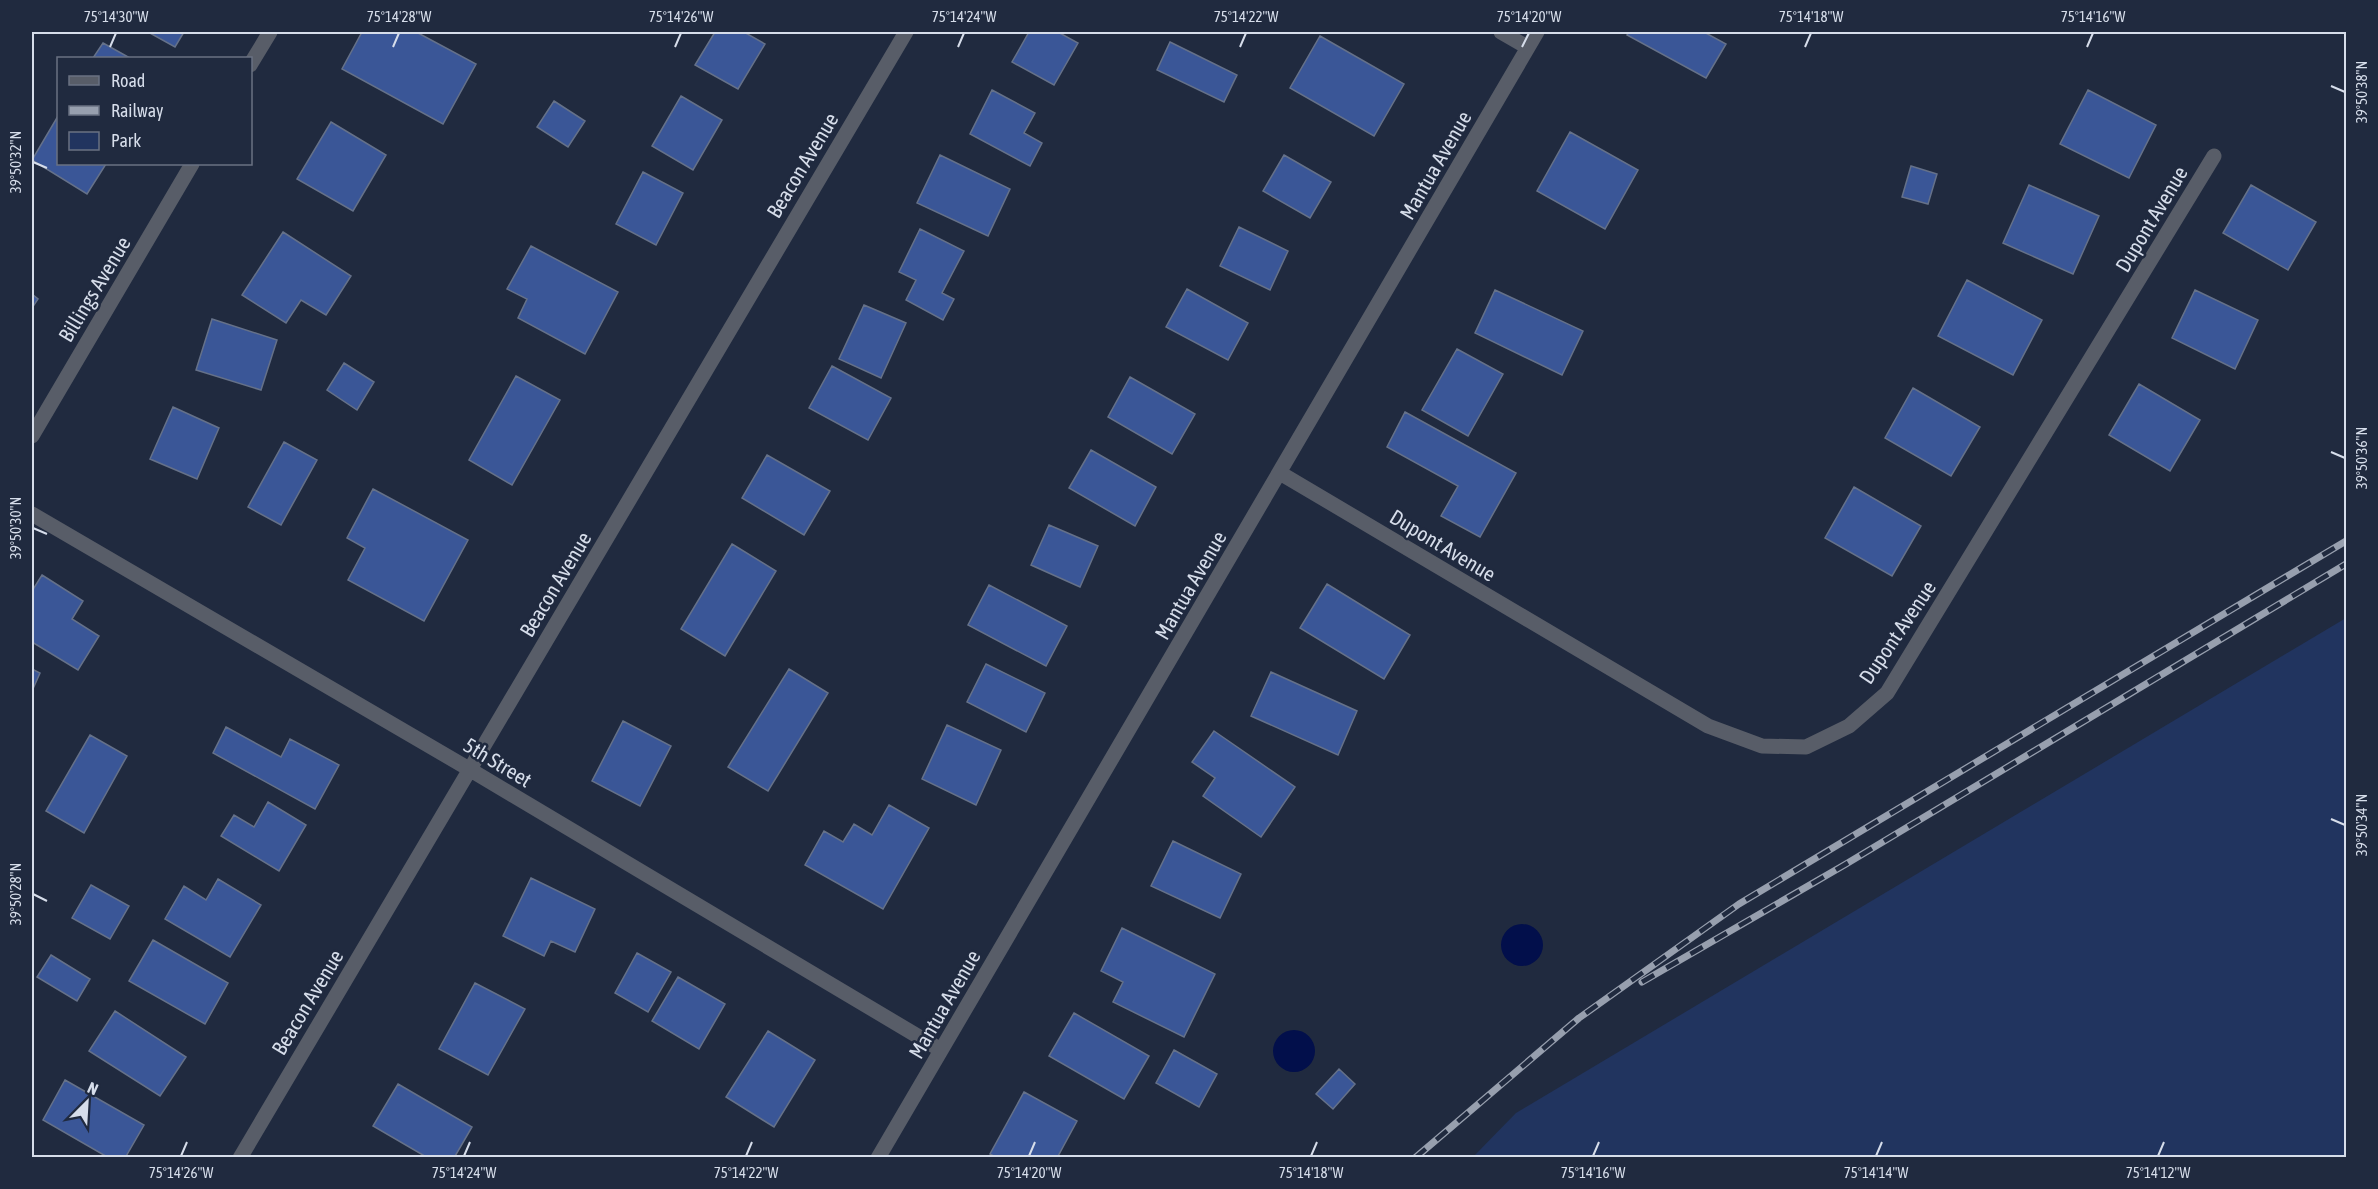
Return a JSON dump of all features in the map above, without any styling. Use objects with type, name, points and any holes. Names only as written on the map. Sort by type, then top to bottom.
[{"type":"street","points":[[252,62],[270,32]]},
{"type":"street","name":"Beacon Avenue","points":[[240,1158],[906,32]]},
{"type":"street","points":[[1501,32],[1527,47]]},
{"type":"street","name":"Mantua Avenue","points":[[878,1158],[1537,32]]},
{"type":"street","name":"Dupont Avenue","points":[[1280,472],[1708,726],[1762,746],[1806,747],[1849,726],[1887,693],[2214,156]]},
{"type":"street","name":"Billings Avenue","points":[[32,435],[191,165]]},
{"type":"street","name":"5th Street","points":[[32,514],[469,769],[941,1050]]},
{"type":"green space","points":[[2346,618],[2346,1157],[1473,1157],[1516,1113]]},
{"type":"shaded area","points":[[1522,924],[1530,925],[1537,930],[1542,937],[1542,953],[1537,960],[1530,965],[1522,966],[1514,965],[1507,960],[1502,953],[1501,945],[1502,937],[1507,930],[1514,925]]},
{"type":"shaded area","points":[[1294,1030],[1302,1031],[1309,1036],[1314,1043],[1314,1059],[1309,1066],[1302,1071],[1294,1072],[1286,1071],[1279,1066],[1274,1059],[1273,1051],[1274,1043],[1279,1036],[1286,1031]]},
{"type":"building","points":[[148,32],[184,32],[175,47]]},
{"type":"building","points":[[362,32],[419,32],[476,64],[443,124],[342,69]]},
{"type":"building","points":[[715,32],[744,32],[765,44],[738,89],[695,65]]},
{"type":"building","points":[[1029,32],[1058,32],[1078,43],[1054,85],[1012,62]]},
{"type":"building","points":[[1629,32],[1704,32],[1726,44],[1706,78],[1627,35]]},
{"type":"building","points":[[1320,36],[1404,84],[1374,136],[1290,88]]},
{"type":"building","points":[[1170,42],[1237,75],[1224,102],[1157,70]]},
{"type":"building","points":[[103,43],[128,57],[94,57]]},
{"type":"building","points":[[992,90],[1035,113],[1024,133],[1042,143],[1030,166],[970,134]]},
{"type":"building","points":[[2088,90],[2156,125],[2129,178],[2060,144]]},
{"type":"building","points":[[681,96],[722,120],[693,170],[652,146]]},
{"type":"building","points":[[554,101],[585,121],[568,147],[537,127]]},
{"type":"building","points":[[57,118],[57,165],[105,165],[87,194],[32,160]]},
{"type":"building","points":[[331,122],[386,155],[353,211],[297,179]]},
{"type":"building","points":[[1570,132],[1638,170],[1605,229],[1537,191]]},
{"type":"building","points":[[940,155],[1010,189],[988,236],[917,203]]},
{"type":"building","points":[[1284,155],[1331,182],[1310,218],[1263,191]]},
{"type":"building","points":[[1911,166],[1937,174],[1928,204],[1902,197]]},
{"type":"building","points":[[643,172],[683,193],[656,245],[616,224]]},
{"type":"building","points":[[2029,185],[2099,216],[2073,274],[2003,243]]},
{"type":"building","points":[[2251,185],[2316,222],[2288,270],[2223,233]]},
{"type":"building","points":[[1239,227],[1288,251],[1270,290],[1220,266]]},
{"type":"building","points":[[920,229],[964,251],[942,293],[954,299],[943,320],[906,300],[916,280],[899,272]]},
{"type":"building","points":[[283,232],[351,276],[326,315],[301,300],[286,323],[242,295]]},
{"type":"building","points":[[531,246],[618,292],[585,354],[518,318],[527,299],[507,289]]},
{"type":"building","points":[[1967,280],[2042,320],[2013,375],[1938,336]]},
{"type":"building","points":[[1187,289],[1248,323],[1228,360],[1166,327]]},
{"type":"building","points":[[1495,290],[1583,331],[1562,375],[1475,333]]},
{"type":"building","points":[[2195,290],[2258,320],[2235,369],[2172,338]]},
{"type":"building","points":[[32,294],[38,299],[32,308]]},
{"type":"building","points":[[864,305],[906,323],[881,378],[839,359]]},
{"type":"building","points":[[212,319],[277,340],[261,390],[196,370]]},
{"type":"building","points":[[1457,349],[1503,374],[1468,436],[1422,410]]},
{"type":"building","points":[[344,363],[374,382],[357,410],[327,390]]},
{"type":"building","points":[[832,366],[891,398],[868,440],[809,408]]},
{"type":"building","points":[[516,376],[560,400],[512,485],[469,460]]},
{"type":"building","points":[[1130,377],[1195,414],[1172,454],[1108,417]]},
{"type":"building","points":[[2139,384],[2200,420],[2170,471],[2109,435]]},
{"type":"building","points":[[1913,388],[1980,427],[1951,476],[1885,438]]},
{"type":"building","points":[[173,407],[219,428],[197,479],[150,459]]},
{"type":"building","points":[[1405,412],[1516,473],[1480,537],[1441,516],[1458,486],[1387,447]]},
{"type":"building","points":[[284,442],[317,460],[281,525],[248,507]]},
{"type":"building","points":[[1091,450],[1156,487],[1135,526],[1069,488]]},
{"type":"building","points":[[767,455],[830,491],[804,535],[742,498]]},
{"type":"building","points":[[1854,487],[1921,526],[1892,576],[1825,538]]},
{"type":"building","points":[[373,489],[468,540],[424,621],[348,580],[365,548],[347,538]]},
{"type":"building","points":[[1049,525],[1098,546],[1080,587],[1031,565]]},
{"type":"building","points":[[732,544],[776,571],[725,656],[681,629]]},
{"type":"building","points":[[42,575],[83,601],[72,619],[99,636],[78,670],[32,642],[32,591]]},
{"type":"building","points":[[1327,584],[1410,635],[1384,679],[1300,628]]},
{"type":"building","points":[[989,585],[1067,626],[1046,666],[968,625]]},
{"type":"building","points":[[986,664],[1045,693],[1026,732],[967,702]]},
{"type":"building","points":[[32,669],[40,673],[32,691]]},
{"type":"building","points":[[789,669],[828,693],[768,791],[728,767]]},
{"type":"building","points":[[1271,672],[1357,711],[1338,755],[1251,716]]},
{"type":"building","points":[[623,721],[671,746],[640,806],[592,781]]},
{"type":"building","points":[[947,725],[1001,750],[976,805],[922,779]]},
{"type":"building","points":[[226,727],[281,757],[290,739],[339,765],[315,809],[213,753]]},
{"type":"building","points":[[1214,731],[1295,787],[1261,837],[1203,796],[1215,778],[1192,762]]},
{"type":"building","points":[[90,735],[127,756],[84,833],[46,811]]},
{"type":"building","points":[[268,802],[306,825],[279,871],[221,836],[234,815],[254,827]]},
{"type":"building","points":[[889,805],[929,828],[883,909],[805,865],[824,831],[843,842],[854,824],[872,835]]},
{"type":"building","points":[[1173,841],[1241,874],[1220,918],[1151,886]]},
{"type":"building","points":[[531,878],[595,909],[575,952],[551,941],[544,956],[503,936]]},
{"type":"building","points":[[218,879],[261,905],[230,957],[165,919],[184,886],[206,900]]},
{"type":"building","points":[[91,885],[129,906],[110,939],[72,918]]},
{"type":"building","points":[[1122,928],[1215,974],[1184,1037],[1113,1002],[1123,982],[1101,971]]},
{"type":"building","points":[[153,940],[228,983],[205,1024],[129,981]]},
{"type":"building","points":[[637,953],[671,972],[648,1012],[615,993]]},
{"type":"building","points":[[51,955],[90,979],[77,1001],[37,977]]},
{"type":"building","points":[[678,977],[725,1004],[699,1049],[652,1021]]},
{"type":"building","points":[[475,983],[525,1009],[488,1075],[439,1049]]},
{"type":"building","points":[[115,1011],[186,1057],[160,1096],[89,1051]]},
{"type":"building","points":[[1074,1013],[1149,1056],[1124,1099],[1049,1056]]},
{"type":"building","points":[[768,1031],[815,1060],[774,1127],[726,1097]]},
{"type":"building","points":[[1174,1050],[1217,1074],[1199,1107],[1156,1083]]},
{"type":"building","points":[[1339,1069],[1355,1084],[1333,1109],[1316,1094]]},
{"type":"building","points":[[65,1080],[144,1125],[125,1158],[109,1158],[43,1120]]},
{"type":"building","points":[[398,1084],[472,1127],[454,1158],[428,1158],[373,1126]]},
{"type":"building","points":[[1024,1092],[1077,1121],[1057,1158],[997,1158],[990,1154]]},
{"type":"railway","points":[[1415,1158],[1579,1018],[1739,904],[2346,541]]},
{"type":"railway","points":[[1642,982],[1846,864],[2346,564]]}]
